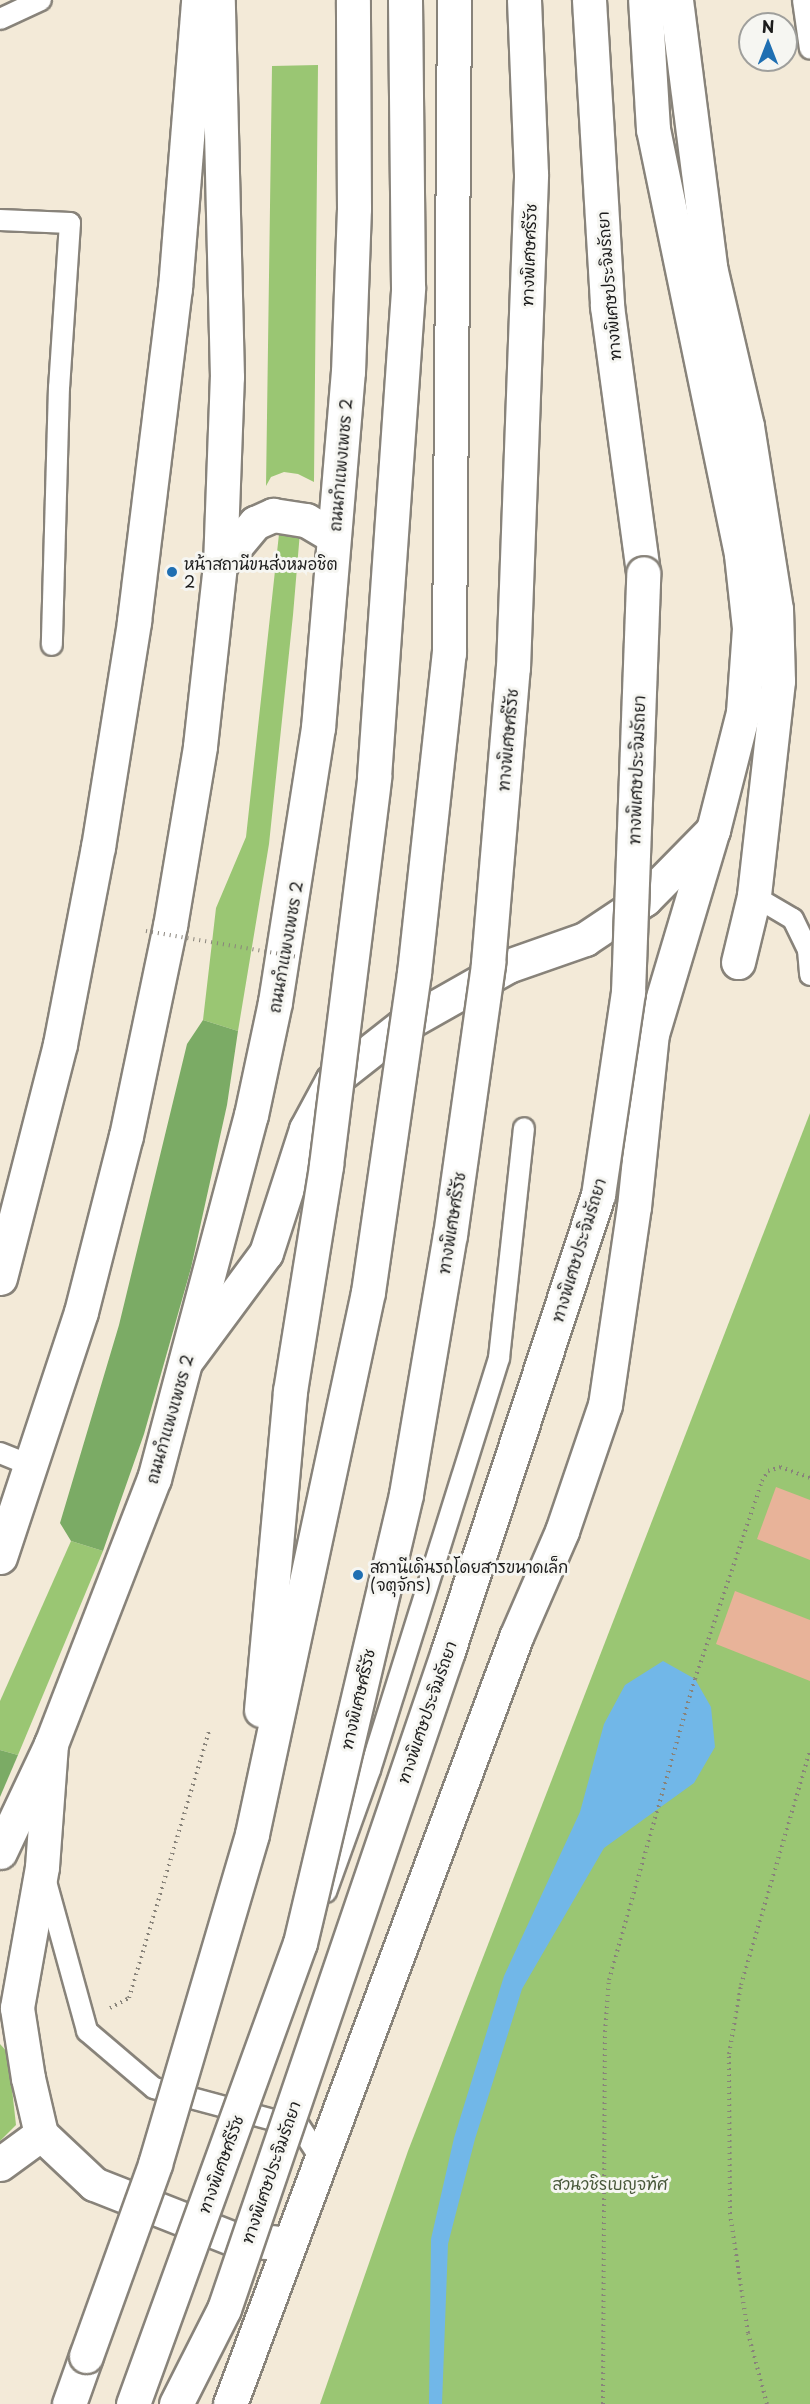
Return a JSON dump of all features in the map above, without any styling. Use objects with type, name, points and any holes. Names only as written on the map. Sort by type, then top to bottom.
[{"type":"main road","points":[[0,1278],[60,1044],[98,847],[134,621],[175,288],[198,0]]},
{"type":"main road","points":[[0,1557],[7,1517],[32,1466],[81,1312],[126,1136],[166,950],[200,746],[220,565],[227,366],[218,0]]},
{"type":"main road","name":"ถนนกำแพงเพชร 2","points":[[0,1852],[51,1744],[153,1479],[251,1115],[280,979],[318,728],[348,372],[354,208],[353,0]]},
{"type":"main road","points":[[252,1834],[274,1537],[290,1391],[326,1165],[374,777],[408,287],[405,0]]},
{"type":"main road","points":[[69,2404],[155,2164],[252,1834],[368,1292],[422,902],[449,653],[453,0]]},
{"type":"main road","name":"ทางพิเศษศรีรัช","points":[[133,2404],[300,1943],[406,1494],[450,1235],[488,963],[513,668],[531,174],[524,0]]},
{"type":"main road","name":"ทางพิเศษประจิมรัถยา","points":[[176,2404],[224,2309],[452,1640],[598,1195],[628,992],[644,573],[607,306],[590,0]]},
{"type":"main road","points":[[230,2404],[288,2242],[516,1637],[562,1531],[605,1405],[634,1207],[652,1034],[713,831],[743,712],[749,628],[741,554],[653,129],[645,0]]},
{"type":"main road","points":[[676,0],[710,267],[747,426],[776,609],[778,681],[754,896],[738,962]]},
{"type":"main road","points":[[220,565],[255,523],[273,515],[306,520],[333,536]]},
{"type":"main road","points":[[186,1362],[266,1253],[306,1129],[332,1081],[402,1026],[508,966],[596,932],[645,899],[713,831]]},
{"type":"main road","points":[[51,1744],[42,1867],[17,2008],[28,2078],[41,2134],[94,2184],[239,2241],[288,2242]]},
{"type":"main road","points":[[0,2164],[41,2134]]},
{"type":"lane","points":[[0,20],[41,0]]},
{"type":"lane","points":[[803,0],[810,49]]},
{"type":"lane","points":[[0,219],[70,223],[59,387],[52,645]]},
{"type":"lane","points":[[754,896],[793,920],[807,950],[810,975]]},
{"type":"lane","points":[[247,2112],[370,1770],[499,1358],[524,1128]]},
{"type":"lane","points":[[0,1453],[32,1466]]},
{"type":"lane","points":[[42,1867],[87,2031],[153,2088],[300,2127],[320,2158]]},
{"type":"path","points":[[146,931],[304,957]]},
{"type":"path","points":[[603,2404],[605,2032],[609,1980],[695,1679],[762,1481],[768,1471],[780,1467],[810,1478]]},
{"type":"path","points":[[110,2008],[129,1998],[209,1731]]},
{"type":"path","points":[[767,2404],[748,2333],[730,2214],[729,2054],[741,1985],[810,1750]]},
{"type":"green space","points":[[318,65],[314,482],[298,474],[284,472],[271,477],[266,486],[272,66]]},
{"type":"green space","points":[[286,531],[300,532],[293,615],[269,844],[238,1031],[203,1020],[216,908],[246,837],[279,534]]},
{"type":"green space","points":[[203,1020],[238,1031],[227,1105],[191,1268],[144,1434],[103,1551],[71,1541],[60,1523],[119,1325],[187,1044]]},
{"type":"green space","name":"สวนวชิรเบญจทัศ","points":[[810,1113],[810,2404],[320,2404],[408,2151]]},
{"type":"green space","points":[[71,1541],[103,1551],[18,1755],[0,1750],[0,1701]]},
{"type":"green space","points":[[0,1750],[18,1755],[0,1797]]},
{"type":"green space","points":[[0,2044],[8,2053],[16,2125],[0,2141]]},
{"type":"water","points":[[663,1661],[695,1679],[711,1707],[715,1747],[694,1783],[604,1848],[522,1989],[475,2139],[448,2244],[442,2404],[429,2404],[431,2239],[454,2138],[504,1976],[580,1812],[604,1724],[625,1685]]},
{"type":"building","points":[[776,1487],[810,1500],[810,1560],[757,1539]]},
{"type":"building","points":[[735,1591],[810,1620],[810,1681],[716,1644]]},
{"type":"place","name":"หน้าสถานีขนส่งหมอชิต 2","points":[[172,572]]},
{"type":"place","name":"สถานีเดินรถโดยสารขนาดเล็ก (จตุจักร)","points":[[358,1575]]}]
